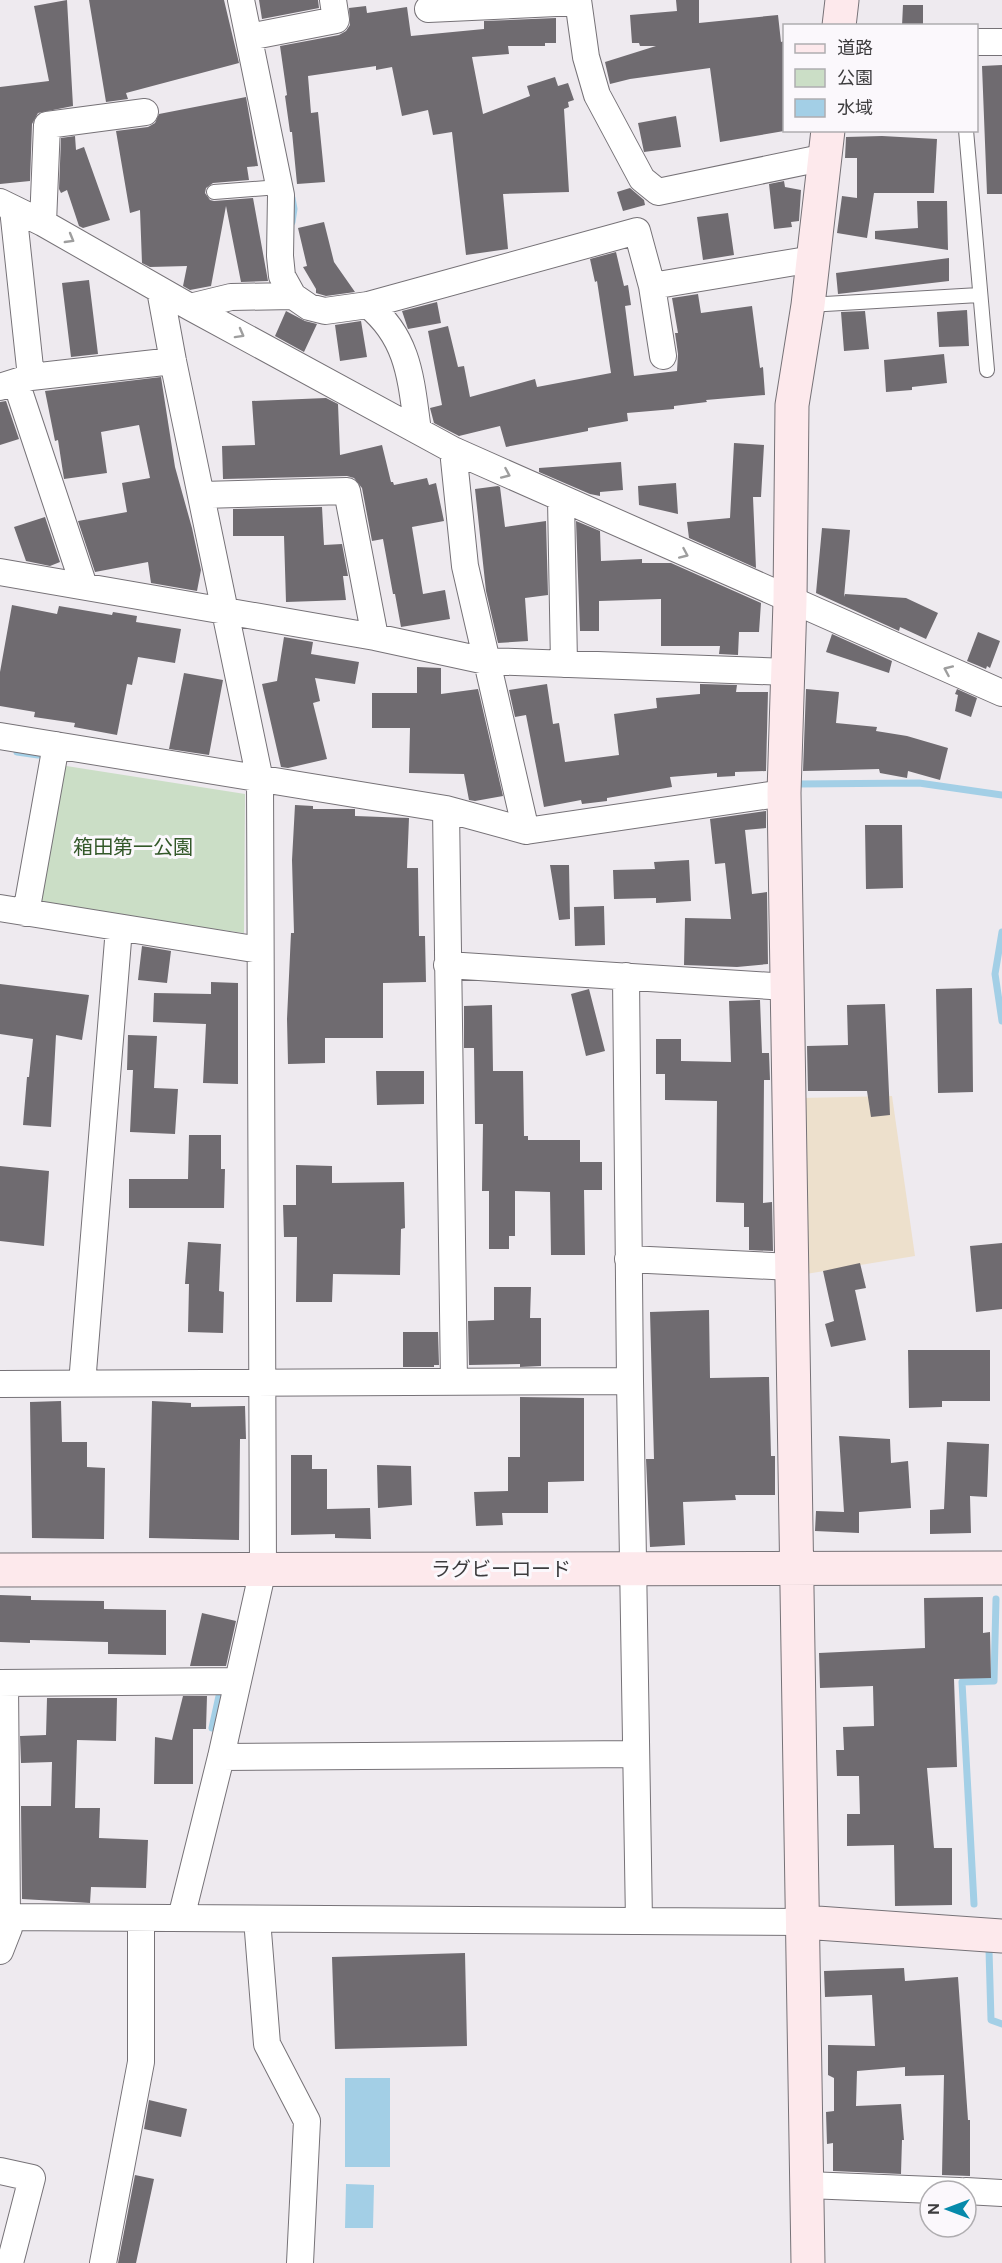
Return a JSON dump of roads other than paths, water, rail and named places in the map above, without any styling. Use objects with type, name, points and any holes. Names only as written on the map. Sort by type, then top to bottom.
[{"type":"street","points":[[241,0],[279,187],[282,276],[293,296],[309,307],[325,311],[368,305],[637,231],[655,205],[658,192]]},
{"type":"street","points":[[249,37],[336,20],[333,0]]},
{"type":"street","points":[[839,24],[842,0]]},
{"type":"street","points":[[428,9],[578,1],[586,57],[597,95],[642,180],[658,192]]},
{"type":"street","points":[[978,42],[1002,42]]},
{"type":"street","points":[[43,223],[47,125],[145,112]]},
{"type":"street","points":[[658,192],[827,144],[808,305],[792,405],[790,601],[784,794],[808,2263]]},
{"type":"street","points":[[84,586],[16,382],[7,206],[43,223],[190,307],[453,450],[1002,693]]},
{"type":"street","points":[[637,231],[652,286],[663,356]]},
{"type":"street","points":[[652,286],[813,259]]},
{"type":"street","points":[[160,290],[260,780],[263,1569],[221,1757],[181,1918]]},
{"type":"street","points":[[190,307],[231,297],[293,296]]},
{"type":"street","points":[[368,305],[381,315],[397,337],[410,369],[418,431]]},
{"type":"street","points":[[16,382],[173,361]]},
{"type":"street","points":[[453,450],[465,566],[526,831]]},
{"type":"street","points":[[201,495],[347,491],[375,638]]},
{"type":"street","points":[[561,499],[564,664]]},
{"type":"street","points":[[0,572],[226,610],[486,661],[788,672]]},
{"type":"street","points":[[0,736],[446,809],[526,831],[784,794]]},
{"type":"street","points":[[26,913],[56,745]]},
{"type":"street","points":[[446,809],[454,1382]]},
{"type":"street","points":[[0,908],[260,950]]},
{"type":"street","points":[[82,1383],[119,928]]},
{"type":"street","points":[[447,965],[787,987]]},
{"type":"street","points":[[626,976],[628,1259],[639,1921]]},
{"type":"street","points":[[628,1259],[792,1267]]},
{"type":"street","points":[[0,1384],[630,1381]]},
{"type":"street","name":"ラグビーロード","points":[[0,1570],[1002,1568]]},
{"type":"street","points":[[0,1951],[9,1928],[4,1917],[3,1683],[238,1681]]},
{"type":"street","points":[[221,1757],[635,1754]]},
{"type":"street","points":[[4,1917],[802,1922],[1002,1936]]},
{"type":"street","points":[[103,2263],[141,2062],[141,1918]]},
{"type":"street","points":[[257,1919],[267,2044],[307,2121],[300,2263]]},
{"type":"street","points":[[0,2171],[32,2178],[10,2263]]},
{"type":"street","points":[[807,2186],[918,2190]]},
{"type":"street","points":[[978,2192],[1002,2193]]},
{"type":"lane","points":[[966,132],[987,370]]},
{"type":"lane","points":[[214,192],[279,187]]},
{"type":"lane","points":[[808,305],[980,295]]},
{"type":"water","points":[[345,2078],[390,2078],[390,2167],[345,2167]]},
{"type":"water","points":[[346,2184],[374,2185],[373,2228],[345,2228]]},
{"type":"waterway","points":[[292,198],[294,209],[292,222]]},
{"type":"waterway","points":[[17,752],[38,755]]},
{"type":"waterway","points":[[798,784],[919,783],[1002,795]]},
{"type":"waterway","points":[[1002,932],[995,974],[1002,1021]]},
{"type":"waterway","points":[[974,1904],[962,1682],[994,1681],[996,1599]]},
{"type":"waterway","points":[[212,1728],[219,1696]]},
{"type":"waterway","points":[[989,1950],[991,2020],[1002,2024]]},
{"type":"park label","name":"箱田第一公園","points":[[133,847]]}]
